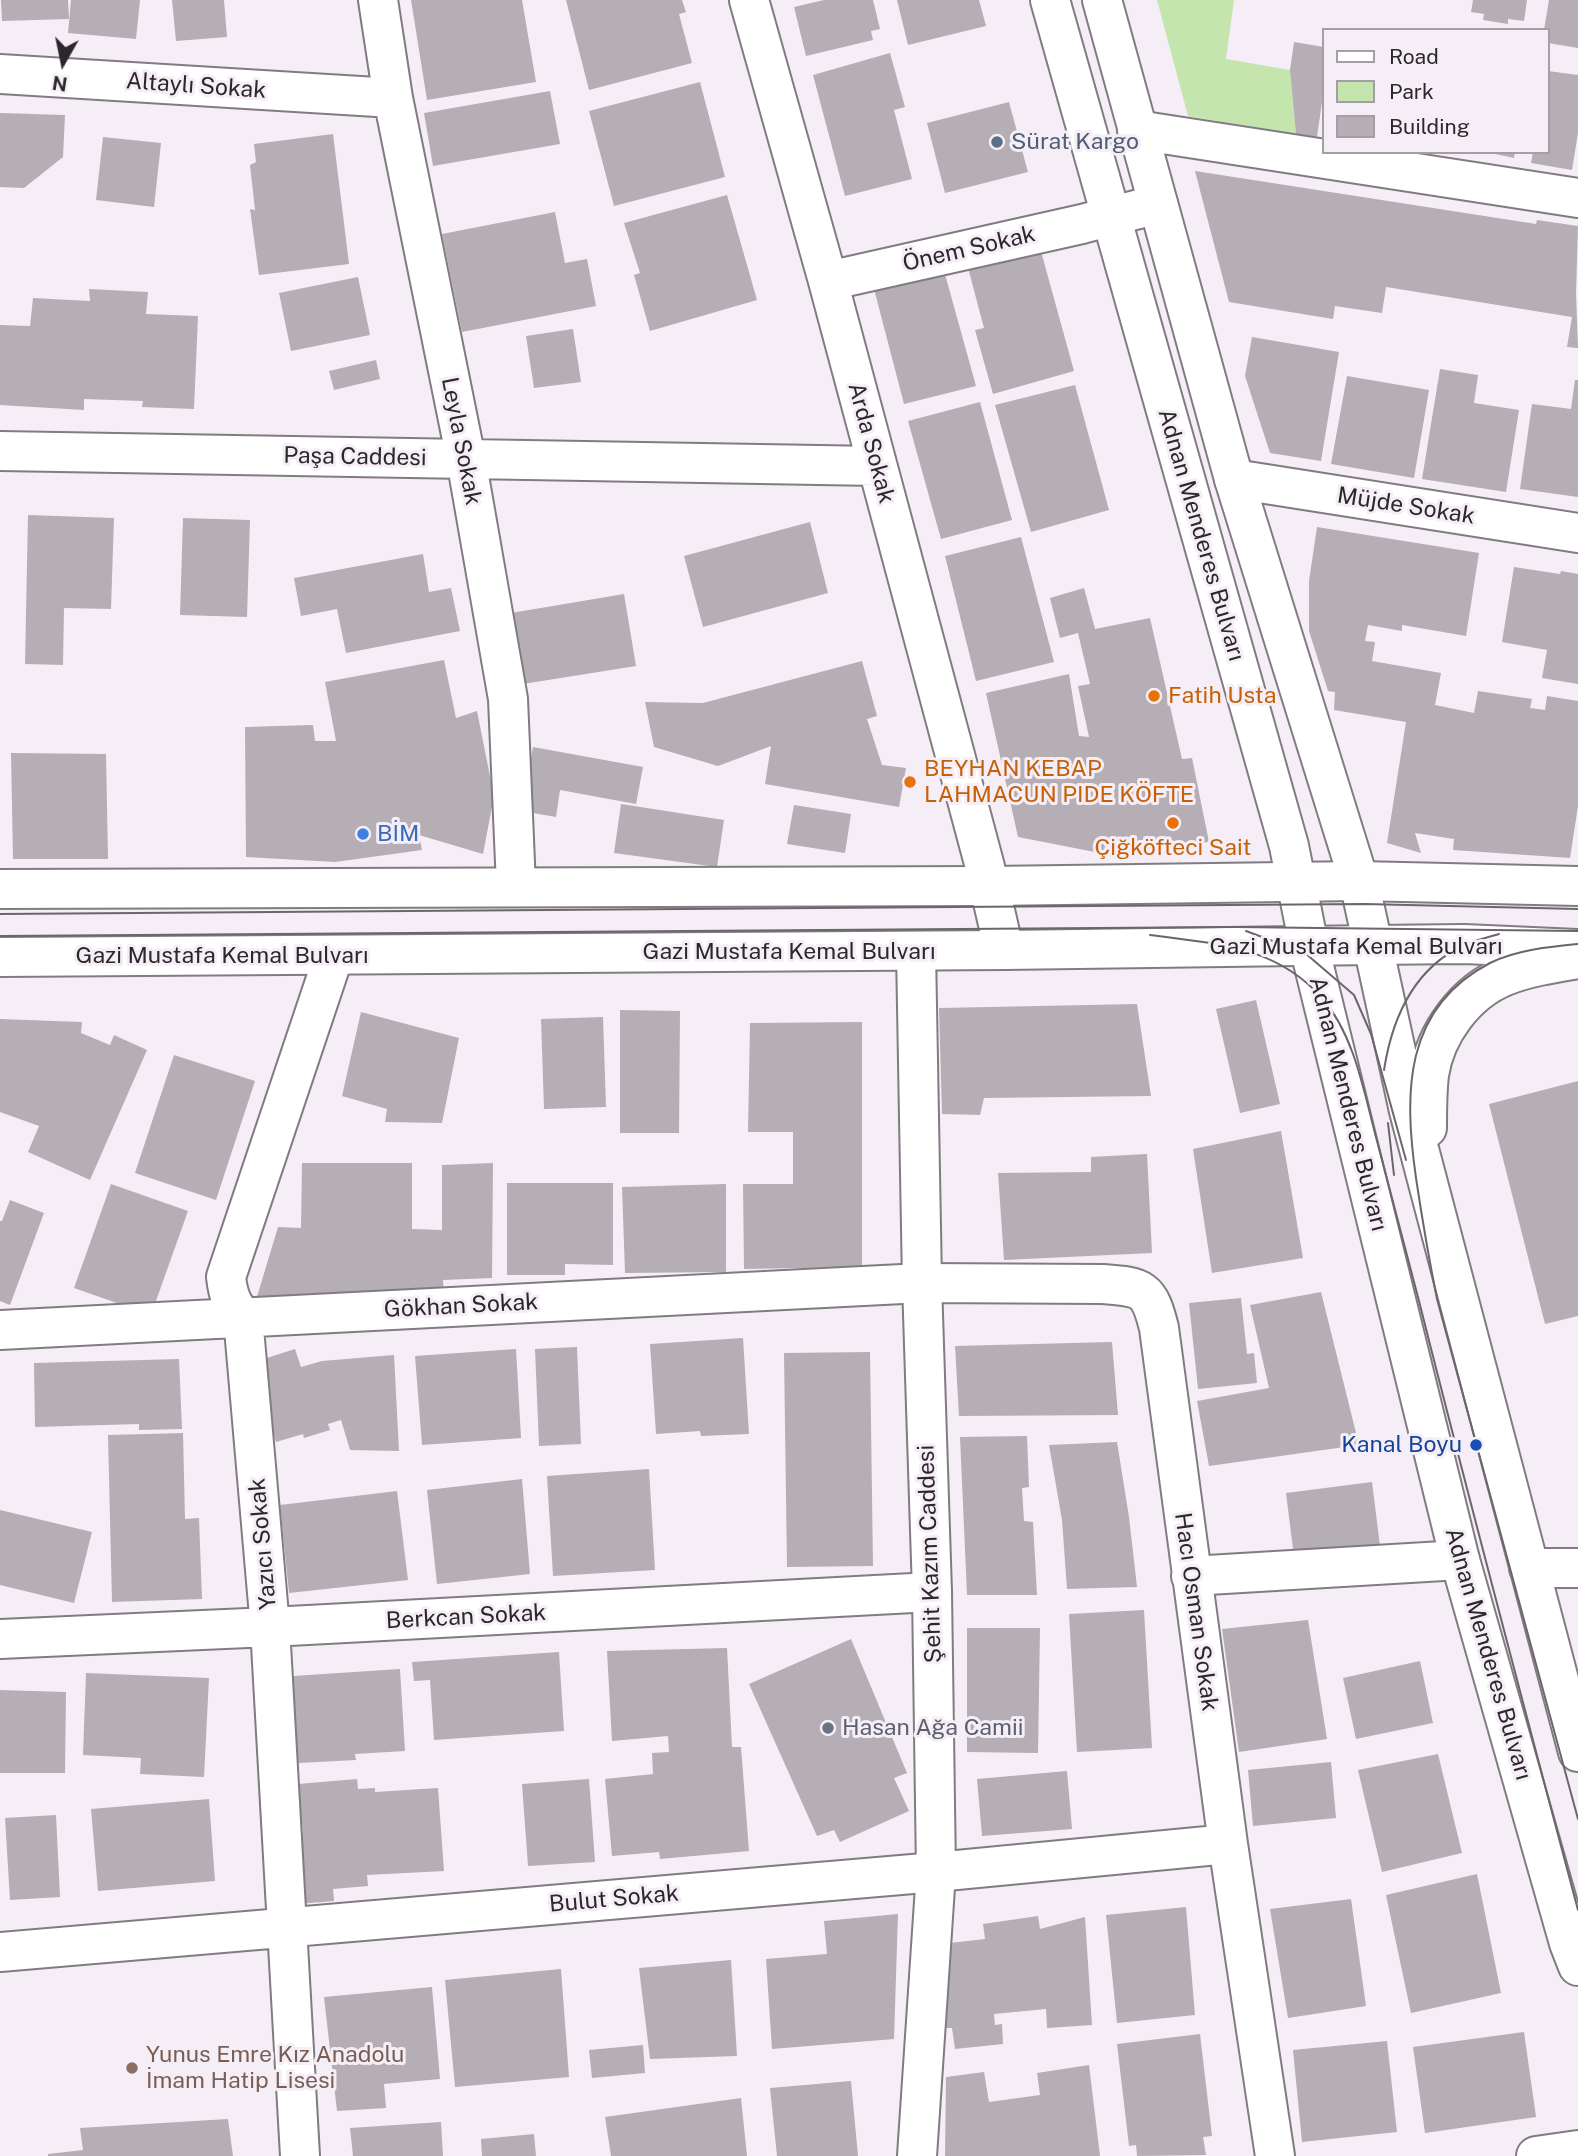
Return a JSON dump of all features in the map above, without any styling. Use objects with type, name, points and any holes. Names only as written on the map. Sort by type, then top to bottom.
[{"type":"street","name":"Leyla Sokak","points":[[377,0],[393,98],[466,459],[508,699],[516,886]]},
{"type":"street","name":"Arda Sokak","points":[[749,0],[828,281],[1004,950]]},
{"type":"street","name":"Adnan Menderes Bulvarı","points":[[1050,0],[1289,846],[1309,946],[1460,1560],[1565,1930],[1578,1966]]},
{"type":"street","name":"Adnan Menderes Bulvarı","points":[[1102,0],[1234,479],[1359,881],[1409,1111],[1578,1752]]},
{"type":"street","name":"Altaylı Sokak","points":[[0,74],[393,98]]},
{"type":"street","points":[[1137,130],[1578,198]]},
{"type":"street","name":"Önem Sokak","points":[[828,281],[1157,204]]},
{"type":"street","name":"Paşa Caddesi","points":[[0,452],[877,466]]},
{"type":"street","name":"Müjde Sokak","points":[[1234,479],[1578,533]]},
{"type":"street","points":[[0,890],[989,886],[1297,881],[1578,886]]},
{"type":"street","name":"Gazi Mustafa Kemal Bulvarı","points":[[0,957],[916,951],[1373,944],[1464,944],[1578,949]]},
{"type":"street","name":"Şehit Kazım Caddesi","points":[[916,951],[936,1872],[917,2156]]},
{"type":"street","name":"Yazıcı Sokak","points":[[300,2156],[270,1628],[243,1317],[228,1294],[226,1278],[334,955]]},
{"type":"street","points":[[1435,1214],[1427,1140],[1427,1091],[1432,1060],[1447,1026],[1467,1003],[1503,976],[1554,962],[1578,959]]},
{"type":"street","name":"Gökhan Sokak","points":[[0,1330],[922,1283]]},
{"type":"street","name":"Hacı Osman Sokak","points":[[922,1283],[1103,1283],[1128,1286],[1144,1292],[1153,1305],[1159,1328],[1228,1844],[1275,2156]]},
{"type":"street","points":[[1191,1576],[1460,1560]]},
{"type":"street","points":[[1528,1568],[1578,1568]]},
{"type":"street","name":"Berkcan Sokak","points":[[0,1639],[270,1628],[932,1592]]},
{"type":"street","name":"Bulut Sokak","points":[[0,1952],[936,1872],[1228,1844]]},
{"type":"street","points":[[1536,2156],[1578,2150]]},
{"type":"green space","points":[[1157,0],[1234,0],[1226,59],[1290,70],[1296,134],[1188,116]]},
{"type":"building","points":[[1,0],[68,0],[69,19],[2,21]]},
{"type":"building","points":[[71,0],[140,0],[136,39],[68,33]]},
{"type":"building","points":[[172,0],[224,0],[227,37],[176,41]]},
{"type":"building","points":[[411,0],[522,0],[536,82],[427,100]]},
{"type":"building","points":[[566,0],[682,0],[686,12],[679,14],[692,63],[589,90]]},
{"type":"building","points":[[824,0],[873,0],[880,29],[871,31],[873,40],[806,56],[794,7]]},
{"type":"building","points":[[897,0],[979,0],[986,26],[908,45]]},
{"type":"building","points":[[1473,0],[1527,0],[1524,21],[1508,19],[1508,24],[1483,20],[1484,14],[1471,12]]},
{"type":"building","points":[[1549,0],[1578,0],[1578,48],[1550,43],[1550,28],[1544,28]]},
{"type":"building","points":[[1294,42],[1322,47],[1322,102],[1317,137],[1296,134],[1290,70]]},
{"type":"building","points":[[890,53],[905,107],[894,110],[912,179],[845,196],[813,75]]},
{"type":"building","points":[[1550,71],[1578,75],[1578,133],[1572,170],[1531,163],[1533,154],[1550,154]]},
{"type":"building","points":[[700,82],[725,177],[614,206],[589,111]]},
{"type":"building","points":[[550,91],[560,144],[433,166],[424,113]]},
{"type":"building","points":[[1009,102],[1028,172],[945,193],[927,123]]},
{"type":"building","points":[[0,113],[65,115],[63,157],[24,188],[0,187]]},
{"type":"building","points":[[333,134],[349,264],[259,275],[250,209],[255,210],[250,165],[256,162],[254,144]]},
{"type":"building","points":[[103,137],[161,143],[154,207],[96,200]]},
{"type":"building","points":[[1495,154],[1515,154],[1514,158]]},
{"type":"building","points":[[1195,171],[1536,224],[1537,220],[1578,226],[1578,348],[1567,347],[1572,317],[1386,287],[1382,313],[1335,306],[1333,319],[1229,302]]},
{"type":"building","points":[[727,195],[757,300],[650,331],[634,275],[640,273],[624,223]]},
{"type":"building","points":[[555,212],[565,263],[587,259],[596,306],[462,332],[442,234]]},
{"type":"building","points":[[1039,244],[1074,371],[993,394],[975,330],[984,328],[967,264]]},
{"type":"building","points":[[943,267],[976,386],[904,404],[873,285]]},
{"type":"building","points":[[358,277],[370,335],[291,351],[279,293]]},
{"type":"building","points":[[89,289],[148,292],[146,314],[198,316],[194,409],[142,407],[143,401],[84,399],[84,410],[0,405],[0,325],[30,326],[33,298],[90,301]]},
{"type":"building","points":[[573,329],[581,382],[534,388],[526,336]]},
{"type":"building","points":[[1252,337],[1339,352],[1321,461],[1270,453],[1245,376]]},
{"type":"building","points":[[376,360],[380,379],[334,390],[329,371]]},
{"type":"building","points":[[1440,369],[1478,375],[1474,403],[1519,410],[1506,492],[1422,479]]},
{"type":"building","points":[[1347,376],[1429,390],[1414,478],[1331,464]]},
{"type":"building","points":[[1575,380],[1578,380],[1578,497],[1520,489],[1532,404],[1571,409]]},
{"type":"building","points":[[1075,385],[1109,510],[1031,532],[995,405]]},
{"type":"building","points":[[980,402],[1012,520],[941,539],[908,421]]},
{"type":"building","points":[[28,515],[114,518],[111,609],[64,608],[63,665],[25,664]]},
{"type":"building","points":[[183,518],[250,520],[247,617],[180,615]]},
{"type":"building","points":[[810,522],[828,593],[703,627],[684,556]]},
{"type":"building","points":[[1317,527],[1479,553],[1466,636],[1402,625],[1402,631],[1368,625],[1365,641],[1375,642],[1372,661],[1441,673],[1435,705],[1474,713],[1478,691],[1532,699],[1530,708],[1545,710],[1547,696],[1578,701],[1578,806],[1570,858],[1453,850],[1454,839],[1415,833],[1421,853],[1387,843],[1406,722],[1334,710],[1335,692],[1328,691],[1309,631],[1309,581]]},
{"type":"building","points":[[1021,537],[1054,662],[976,681],[945,556]]},
{"type":"building","points":[[423,554],[429,592],[451,588],[460,631],[346,653],[337,609],[301,616],[294,578]]},
{"type":"building","points":[[1514,567],[1578,574],[1578,684],[1542,678],[1547,650],[1502,642]]},
{"type":"building","points":[[1084,588],[1095,629],[1150,618],[1182,759],[1192,758],[1209,842],[1105,854],[1018,837],[986,693],[1069,674],[1079,736],[1089,737],[1078,686],[1090,684],[1078,633],[1060,638],[1050,598]]},
{"type":"building","points":[[624,594],[636,666],[523,684],[511,613]]},
{"type":"building","points":[[444,660],[456,718],[477,711],[494,796],[483,854],[419,835],[422,850],[335,862],[246,857],[245,727],[313,725],[315,741],[336,741],[325,682]]},
{"type":"building","points":[[862,661],[877,716],[867,719],[882,765],[906,768],[899,807],[765,784],[771,746],[718,766],[654,747],[645,702],[703,703]]},
{"type":"building","points":[[533,747],[643,767],[636,804],[560,790],[556,817],[521,811]]},
{"type":"building","points":[[11,753],[106,754],[108,859],[13,859]]},
{"type":"building","points":[[621,804],[724,820],[717,867],[614,853]]},
{"type":"building","points":[[794,805],[851,814],[845,853],[787,844]]},
{"type":"building","points":[[1256,1000],[1280,1104],[1240,1113],[1216,1009]]},
{"type":"building","points":[[1137,1004],[1151,1096],[984,1098],[980,1115],[942,1114],[939,1008]]},
{"type":"building","points":[[620,1010],[680,1011],[679,1133],[620,1133]]},
{"type":"building","points":[[361,1012],[459,1038],[442,1123],[385,1122],[387,1109],[342,1096]]},
{"type":"building","points":[[603,1017],[606,1107],[544,1109],[541,1019]]},
{"type":"building","points":[[0,1019],[82,1022],[81,1033],[110,1045],[114,1035],[147,1050],[90,1180],[28,1152],[39,1126],[0,1112]]},
{"type":"building","points":[[862,1022],[862,1267],[744,1269],[743,1184],[793,1184],[793,1132],[748,1132],[750,1023]]},
{"type":"building","points":[[174,1055],[255,1081],[216,1200],[135,1173]]},
{"type":"building","points":[[1578,1081],[1578,1316],[1545,1324],[1489,1104]]},
{"type":"building","points":[[1281,1131],[1303,1258],[1212,1273],[1193,1149]]},
{"type":"building","points":[[1147,1154],[1152,1253],[1004,1260],[998,1173],[1091,1172],[1091,1157]]},
{"type":"building","points":[[302,1163],[412,1163],[412,1229],[442,1230],[442,1165],[493,1163],[492,1278],[443,1280],[444,1295],[256,1300],[278,1227],[301,1228]]},
{"type":"building","points":[[507,1183],[613,1183],[613,1265],[565,1264],[565,1275],[507,1275]]},
{"type":"building","points":[[111,1184],[188,1211],[151,1315],[74,1288]]},
{"type":"building","points":[[726,1184],[726,1272],[625,1273],[622,1187]]},
{"type":"building","points":[[10,1200],[44,1213],[10,1305],[0,1301],[0,1221]]},
{"type":"building","points":[[1321,1292],[1359,1445],[1209,1466],[1197,1401],[1269,1388],[1250,1305]]},
{"type":"building","points":[[1241,1298],[1247,1354],[1254,1353],[1257,1383],[1198,1389],[1189,1303]]},
{"type":"building","points":[[743,1338],[749,1434],[701,1436],[700,1431],[656,1434],[650,1344]]},
{"type":"building","points":[[1112,1342],[1118,1415],[959,1416],[955,1346]]},
{"type":"building","points":[[577,1347],[581,1444],[539,1446],[535,1349]]},
{"type":"building","points":[[295,1349],[301,1367],[322,1361],[394,1355],[399,1451],[350,1450],[341,1420],[328,1424],[330,1430],[304,1438],[303,1434],[276,1442],[251,1363]]},
{"type":"building","points":[[516,1349],[521,1438],[422,1445],[415,1356]]},
{"type":"building","points":[[870,1352],[873,1566],[787,1567],[784,1353]]},
{"type":"building","points":[[179,1359],[182,1429],[139,1430],[139,1424],[35,1427],[34,1363]]},
{"type":"building","points":[[183,1433],[185,1519],[199,1518],[202,1599],[112,1602],[108,1435]]},
{"type":"building","points":[[1027,1436],[1029,1487],[1022,1488],[1024,1521],[1033,1522],[1037,1595],[967,1595],[960,1437]]},
{"type":"building","points":[[1117,1442],[1137,1587],[1067,1589],[1062,1520],[1049,1445]]},
{"type":"building","points":[[649,1469],[655,1570],[553,1576],[547,1476]]},
{"type":"building","points":[[522,1479],[530,1574],[437,1584],[427,1490]]},
{"type":"building","points":[[1372,1482],[1380,1546],[1294,1557],[1286,1493]]},
{"type":"building","points":[[397,1491],[408,1580],[289,1593],[280,1505]]},
{"type":"building","points":[[0,1510],[92,1532],[74,1603],[0,1585]]},
{"type":"building","points":[[1144,1610],[1152,1748],[1077,1752],[1069,1614]]},
{"type":"building","points":[[1308,1620],[1327,1739],[1239,1752],[1222,1629]]},
{"type":"building","points":[[967,1628],[1040,1628],[1038,1753],[967,1752]]},
{"type":"building","name":"Hasan Ağa Camii","points":[[851,1639],[907,1773],[894,1778],[909,1811],[840,1842],[834,1830],[817,1836],[749,1684]]},
{"type":"building","points":[[727,1648],[732,1747],[741,1747],[749,1851],[660,1859],[659,1852],[612,1856],[605,1779],[653,1774],[652,1753],[669,1752],[668,1736],[612,1741],[607,1651]]},
{"type":"building","points":[[559,1652],[564,1731],[434,1740],[430,1680],[414,1681],[412,1662]]},
{"type":"building","points":[[1420,1661],[1433,1723],[1356,1739],[1343,1678]]},
{"type":"building","points":[[400,1669],[405,1751],[355,1754],[356,1760],[298,1763],[293,1676]]},
{"type":"building","points":[[86,1673],[209,1678],[204,1777],[140,1774],[141,1758],[83,1755]]},
{"type":"building","points":[[0,1690],[66,1692],[65,1773],[0,1773]]},
{"type":"building","points":[[1438,1754],[1462,1853],[1382,1872],[1358,1770]]},
{"type":"building","points":[[1331,1762],[1336,1818],[1253,1826],[1248,1770]]},
{"type":"building","points":[[1067,1771],[1072,1829],[982,1836],[977,1779]]},
{"type":"building","points":[[357,1779],[358,1789],[375,1788],[375,1792],[438,1788],[444,1871],[367,1875],[368,1886],[333,1889],[334,1901],[297,1904],[291,1834],[303,1833],[298,1784]]},
{"type":"building","points":[[589,1779],[595,1862],[528,1866],[522,1784]]},
{"type":"building","points":[[209,1799],[215,1881],[98,1891],[91,1809]]},
{"type":"building","points":[[56,1815],[60,1897],[10,1900],[5,1818]]},
{"type":"building","points":[[1477,1874],[1501,1993],[1411,2013],[1386,1895]]},
{"type":"building","points":[[1351,1899],[1366,2006],[1288,2018],[1270,1909]]},
{"type":"building","points":[[1186,1907],[1195,2015],[1117,2023],[1106,1915]]},
{"type":"building","points":[[898,1914],[894,2039],[772,2049],[766,1959],[827,1954],[824,1921]]},
{"type":"building","points":[[1038,1916],[1040,1929],[1085,1917],[1092,2025],[1047,2028],[1046,2009],[994,2014],[995,2025],[1002,2024],[1003,2044],[955,2049],[952,2028],[946,2028],[950,1943],[985,1939],[983,1924]]},
{"type":"building","points":[[731,1960],[737,2056],[650,2059],[639,1968]]},
{"type":"building","points":[[561,1969],[569,2077],[455,2087],[445,1980]]},
{"type":"building","points":[[432,1987],[440,2079],[384,2084],[386,2108],[337,2111],[324,1997]]},
{"type":"building","points":[[1524,2032],[1536,2117],[1425,2133],[1413,2047]]},
{"type":"building","points":[[1200,2034],[1212,2136],[1203,2137],[1206,2155],[1137,2156],[1136,2145],[1129,2146],[1117,2044]]},
{"type":"building","points":[[1387,2041],[1397,2132],[1302,2142],[1293,2050]]},
{"type":"building","points":[[643,2045],[645,2073],[592,2078],[589,2050]]},
{"type":"building","points":[[1089,2065],[1100,2156],[945,2156],[946,2077],[984,2072],[989,2102],[1040,2095],[1037,2073]]},
{"type":"building","points":[[851,2081],[858,2156],[777,2156],[770,2088]]},
{"type":"building","points":[[741,2098],[747,2156],[611,2156],[605,2117]]},
{"type":"building","points":[[228,2119],[233,2156],[48,2156],[83,2150],[80,2128]]},
{"type":"building","points":[[441,2122],[443,2156],[353,2156],[350,2128]]},
{"type":"building","points":[[534,2134],[536,2156],[482,2156],[481,2139]]},
{"type":"tram line","points":[[0,914],[1365,904],[1578,909]]},
{"type":"tram line","points":[[0,936],[1235,927],[1578,931]]},
{"type":"tram line","points":[[1246,931],[1305,953],[1354,995],[1371,1034],[1406,1160]]},
{"type":"tram line","points":[[1384,1070],[1399,1015],[1418,982],[1445,956],[1466,944],[1499,934]]},
{"type":"tram line","points":[[1150,935],[1221,945],[1264,957],[1304,980],[1322,998],[1343,1030],[1363,1085],[1578,1910]]},
{"type":"tram line","points":[[1578,944],[1511,955],[1490,963],[1461,982],[1440,1004],[1425,1029],[1416,1056],[1410,1115],[1416,1178],[1437,1299],[1578,1819]]},
{"type":"tram line","points":[[1388,1123],[1394,1175]]},
{"type":"place","name":"Sürat Kargo","points":[[997,142]]},
{"type":"place","name":"Fatih Usta","points":[[1154,696]]},
{"type":"place","name":"BEYHAN KEBAP LAHMACUN PIDE KÖFTE","points":[[910,782]]},
{"type":"place","name":"Çiğköfteci Sait","points":[[1173,823]]},
{"type":"place","name":"BİM","points":[[363,834]]},
{"type":"place","name":"Kanal Boyu","points":[[1476,1445]]},
{"type":"place","name":"Hasan Ağa Camii","points":[[828,1728]]},
{"type":"place","name":"Yunus Emre Kız Anadolu İmam Hatip Lisesi","points":[[132,2068]]}]
